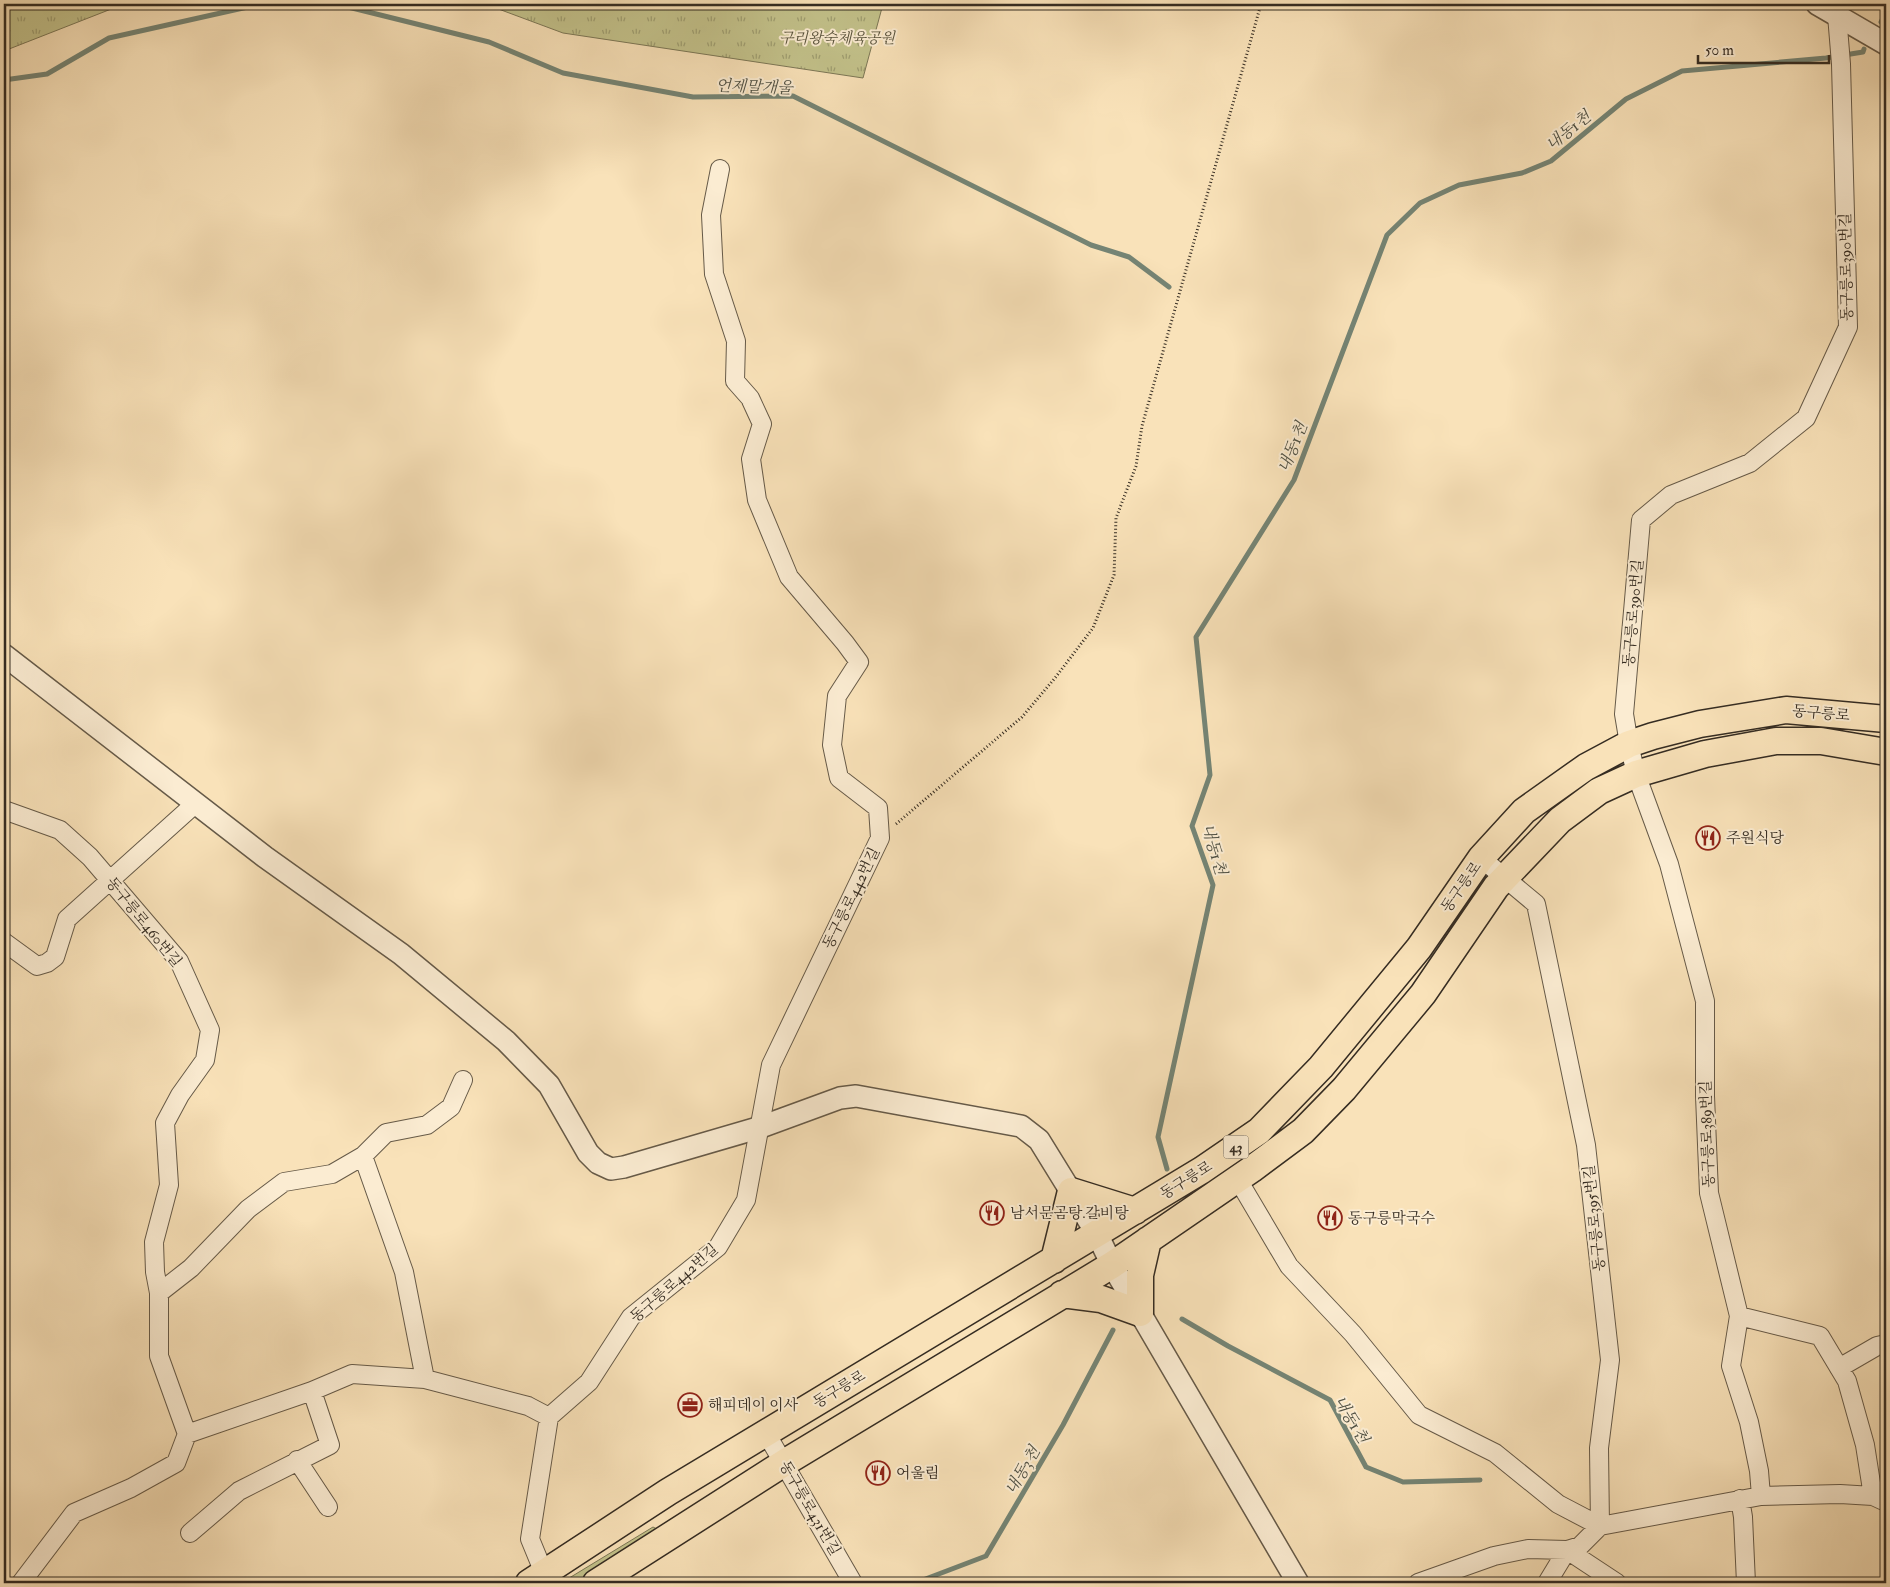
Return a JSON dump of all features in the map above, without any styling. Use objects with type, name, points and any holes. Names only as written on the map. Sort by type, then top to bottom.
[{"type":"main road","name":"동구릉로","points":[[537,1578],[668,1492],[1135,1211],[1202,1170],[1259,1131],[1322,1067],[1419,948],[1481,858],[1524,811],[1586,768],[1629,744],[1700,724],[1786,710],[1886,719]]},
{"type":"main road","name":"동구릉로","points":[[596,1583],[784,1463],[1112,1265],[1303,1131],[1344,1089],[1423,994],[1496,887],[1560,820],[1599,791],[1636,774],[1705,754],[1776,742],[1822,741],[1886,752]]},
{"type":"main road","points":[[1054,1260],[1070,1191],[1135,1211]]},
{"type":"main road","points":[[1062,1294],[1101,1299],[1140,1313],[1140,1275],[1148,1240]]},
{"type":"street","points":[[1817,4],[1886,44]]},
{"type":"street","name":"동구릉로390번길","points":[[1636,774],[1624,714],[1640,520],[1672,496],[1750,463],[1806,418],[1848,327],[1841,64],[1837,15]]},
{"type":"street","name":"동구릉로442번길","points":[[549,1417],[589,1382],[631,1317],[718,1248],[746,1200],[771,1065],[880,838],[878,808],[839,778],[832,746],[837,696],[859,662],[846,643],[789,577],[757,500],[751,459],[762,424],[750,398],[735,382],[736,341],[714,274],[711,215],[720,168]]},
{"type":"street","points":[[4,655],[264,857],[401,954],[506,1041],[548,1085],[588,1153],[598,1163],[611,1169],[624,1167],[761,1127],[840,1098],[856,1096],[1021,1126],[1039,1140],[1097,1234],[1112,1265],[1298,1583]]},
{"type":"street","name":"동구릉로389번길","points":[[1636,774],[1669,864],[1705,1001],[1705,1096],[1709,1193],[1739,1316],[1731,1366],[1749,1422],[1762,1496]]},
{"type":"street","points":[[4,942],[37,966],[47,963],[55,957],[67,919],[109,879],[196,803]]},
{"type":"street","name":"동구릉로460번길","points":[[4,810],[60,830],[90,856],[179,961],[210,1030],[205,1060],[180,1095],[164,1124],[169,1185],[154,1242],[155,1272],[159,1293],[159,1356],[187,1434]]},
{"type":"street","name":"동구릉로395번길","points":[[1481,858],[1536,904],[1586,1145],[1610,1360],[1599,1448],[1600,1526]]},
{"type":"street","points":[[159,1293],[191,1268],[248,1209],[284,1182],[332,1174],[363,1156],[386,1133],[427,1125],[451,1107],[463,1080]]},
{"type":"street","points":[[363,1156],[404,1272],[425,1379]]},
{"type":"street","points":[[1237,1178],[1289,1266],[1353,1334],[1419,1415],[1495,1453],[1558,1504],[1600,1526]]},
{"type":"street","points":[[1418,1583],[1494,1556],[1528,1550],[1567,1550],[1580,1546],[1600,1526],[1740,1499],[1762,1496],[1840,1494],[1880,1499],[1847,1381],[1820,1336],[1739,1316]]},
{"type":"street","points":[[1839,1368],[1877,1346],[1886,1344]]},
{"type":"street","points":[[21,1583],[74,1513],[131,1488],[176,1463],[187,1434],[312,1391],[352,1374],[425,1379],[528,1406],[549,1417],[530,1539],[537,1578]]},
{"type":"street","points":[[190,1533],[239,1491],[330,1445],[312,1391]]},
{"type":"street","name":"동구릉로431번길","points":[[766,1433],[853,1583]]},
{"type":"street","points":[[298,1460],[328,1507]]},
{"type":"street","points":[[1740,1499],[1743,1517],[1746,1583]]},
{"type":"street","points":[[1547,1583],[1567,1550]]},
{"type":"street","points":[[1567,1550],[1617,1583]]},
{"type":"path","points":[[880,838],[1022,717],[1093,628],[1114,575],[1116,518],[1136,466],[1142,426],[1260,4]]},
{"type":"green space","points":[[4,4],[124,4],[4,51]]},
{"type":"green space","name":"구리왕숙체육공원","points":[[485,4],[883,4],[863,78],[563,33]]},
{"type":"green space","points":[[653,1527],[658,1531],[576,1583],[561,1583]]},
{"type":"waterway","name":"언제말개울","points":[[4,80],[47,74],[109,38],[261,4]]},
{"type":"waterway","name":"언제말개울","points":[[336,4],[489,42],[563,73],[693,97],[793,96],[1091,245],[1129,257],[1169,287]]},
{"type":"waterway","name":"내동1천","points":[[1881,22],[1886,12]]},
{"type":"waterway","name":"내동1천","points":[[1167,1169],[1158,1137],[1213,885],[1192,826],[1210,775],[1196,637],[1294,480],[1387,235],[1420,203],[1459,185],[1522,173],[1551,161],[1626,99],[1682,71],[1826,58],[1863,52],[1864,49]]},
{"type":"waterway","name":"내동1천","points":[[1182,1319],[1228,1346],[1330,1400],[1366,1467],[1403,1482],[1480,1480]]},
{"type":"waterway","name":"내동3천","points":[[915,1583],[986,1556],[1063,1425],[1113,1330]]},
{"type":"place","name":"주원식당","points":[[1708,838]]},
{"type":"place","name":"남서문곰탕.갈비탕","points":[[992,1213]]},
{"type":"place","name":"동구릉막국수","points":[[1330,1218]]},
{"type":"place","name":"해피데이 이사","points":[[690,1405]]},
{"type":"place","name":"어울림","points":[[878,1473]]}]
